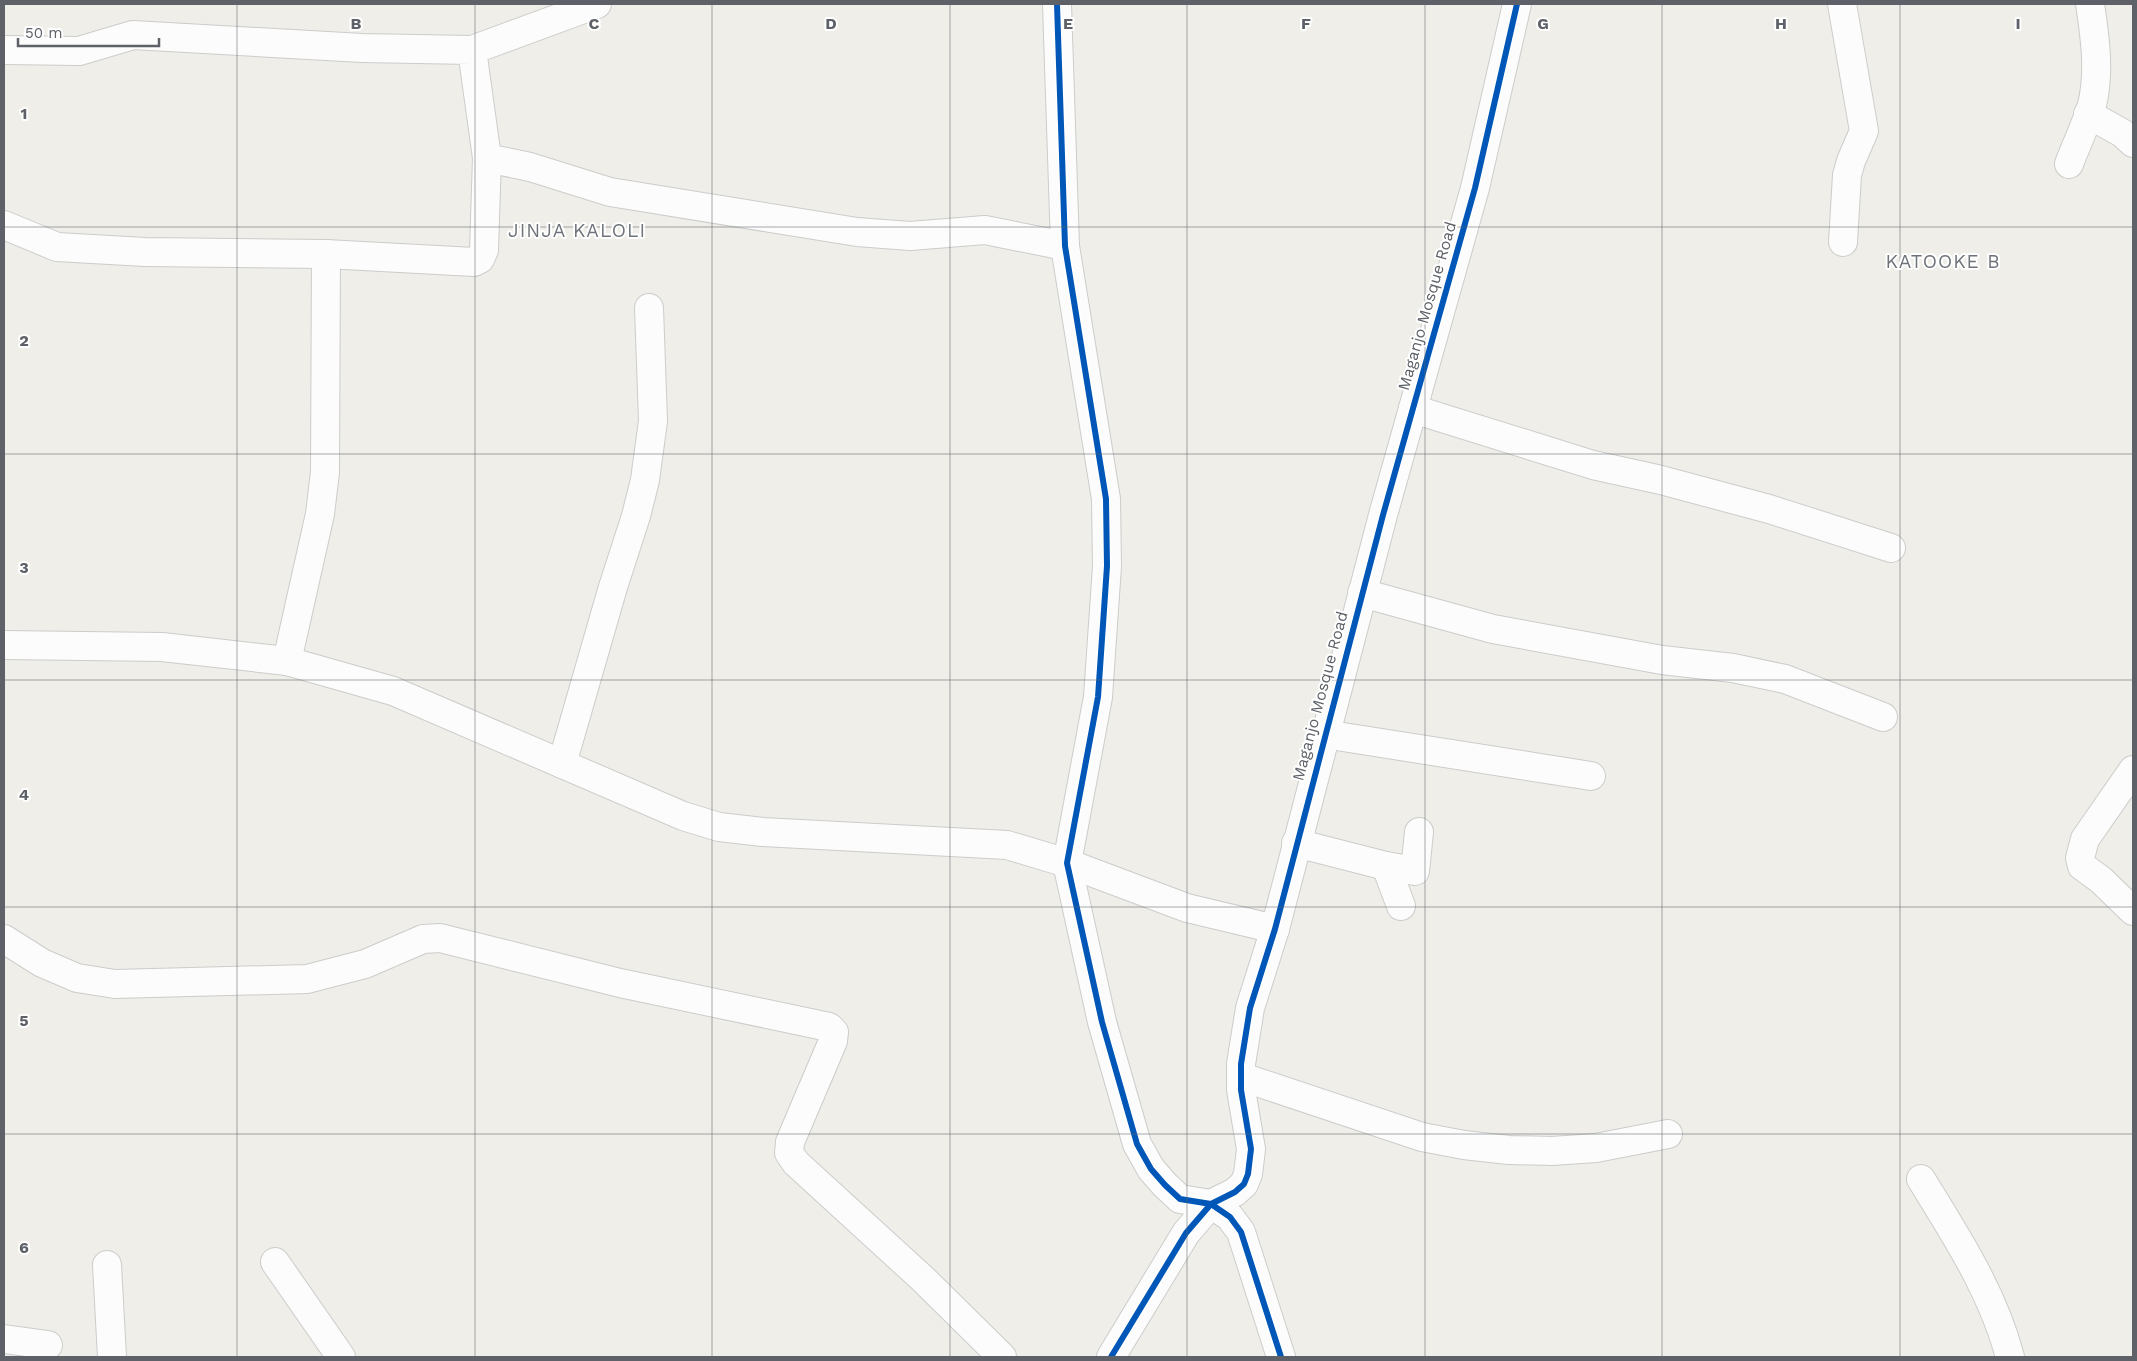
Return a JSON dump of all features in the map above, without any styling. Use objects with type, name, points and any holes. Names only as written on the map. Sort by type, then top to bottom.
[{"type":"street","points":[[4,50],[79,51],[133,35],[362,48],[472,50],[597,4]]},
{"type":"street","points":[[1057,4],[1065,246],[1106,499],[1107,532],[1098,697],[1067,863],[1102,1022],[1138,1144],[1151,1168],[1180,1199],[1211,1204],[1230,1217],[1241,1232],[1281,1357]]},
{"type":"street","name":"Maganjo Mosque Road","points":[[1111,1357],[1186,1233],[1211,1204],[1235,1192],[1244,1184],[1248,1174],[1252,1150],[1245,1120],[1242,1077],[1245,1035],[1250,1008],[1275,929],[1362,593],[1475,188],[1517,4]]},
{"type":"street","points":[[1842,4],[1864,131],[1847,175],[1843,242]]},
{"type":"street","points":[[2069,164],[2088,114],[2095,87],[2096,64],[2090,4]]},
{"type":"street","points":[[4,225],[57,247],[145,252],[326,254],[469,262],[480,258],[484,250],[487,158],[472,50]]},
{"type":"street","points":[[2088,114],[2122,133],[2133,143]]},
{"type":"street","points":[[487,158],[530,167],[610,192],[857,232],[910,236],[985,230],[1065,246]]},
{"type":"street","points":[[287,660],[320,514],[325,472],[326,254]]},
{"type":"street","points":[[562,764],[613,587],[636,516],[644,480],[653,421],[649,308]]},
{"type":"street","points":[[1413,409],[1593,465],[1661,480],[1769,509],[1891,548]]},
{"type":"street","points":[[1362,593],[1493,629],[1662,660],[1733,668],[1785,679],[1884,717]]},
{"type":"street","points":[[4,645],[162,646],[287,660],[393,691],[684,816],[719,827],[763,832],[1007,845],[1067,863],[1187,908],[1275,929]]},
{"type":"street","points":[[1324,734],[1591,776]]},
{"type":"street","points":[[2133,770],[2085,839],[2080,858],[2082,866],[2101,880],[2133,911]]},
{"type":"street","points":[[1296,843],[1386,866],[1415,871],[1419,832]]},
{"type":"street","points":[[1386,866],[1401,906]]},
{"type":"street","points":[[4,939],[42,962],[77,978],[114,984],[307,979],[365,964],[423,940],[440,938],[620,983],[829,1027],[834,1032],[833,1042],[790,1142],[789,1153],[796,1163],[923,1279],[1002,1357]]},
{"type":"street","points":[[1242,1077],[1422,1137],[1464,1144],[1509,1150],[1552,1151],[1596,1148],[1668,1134]]},
{"type":"street","points":[[1921,1179],[1968,1256],[1990,1300],[2010,1357]]},
{"type":"street","points":[[274,1262],[341,1357]]},
{"type":"street","points":[[107,1265],[112,1357]]},
{"type":"street","points":[[4,1339],[48,1345]]},
{"type":"cycle path","points":[[1057,4],[1065,246],[1106,499],[1107,566],[1098,697],[1067,863],[1102,1022],[1137,1144],[1151,1169],[1180,1199],[1211,1204],[1230,1217],[1241,1232],[1281,1357]]},
{"type":"cycle path","points":[[1111,1357],[1186,1233],[1211,1204],[1235,1192],[1244,1184],[1248,1174],[1251,1149],[1241,1090],[1241,1064],[1250,1008],[1275,929],[1383,515],[1475,188],[1517,4]]},
{"type":"district","name":"JINJA KALOLI","points":[[577,230]]},
{"type":"district","name":"KATOOKE B","points":[[1943,261]]}]
